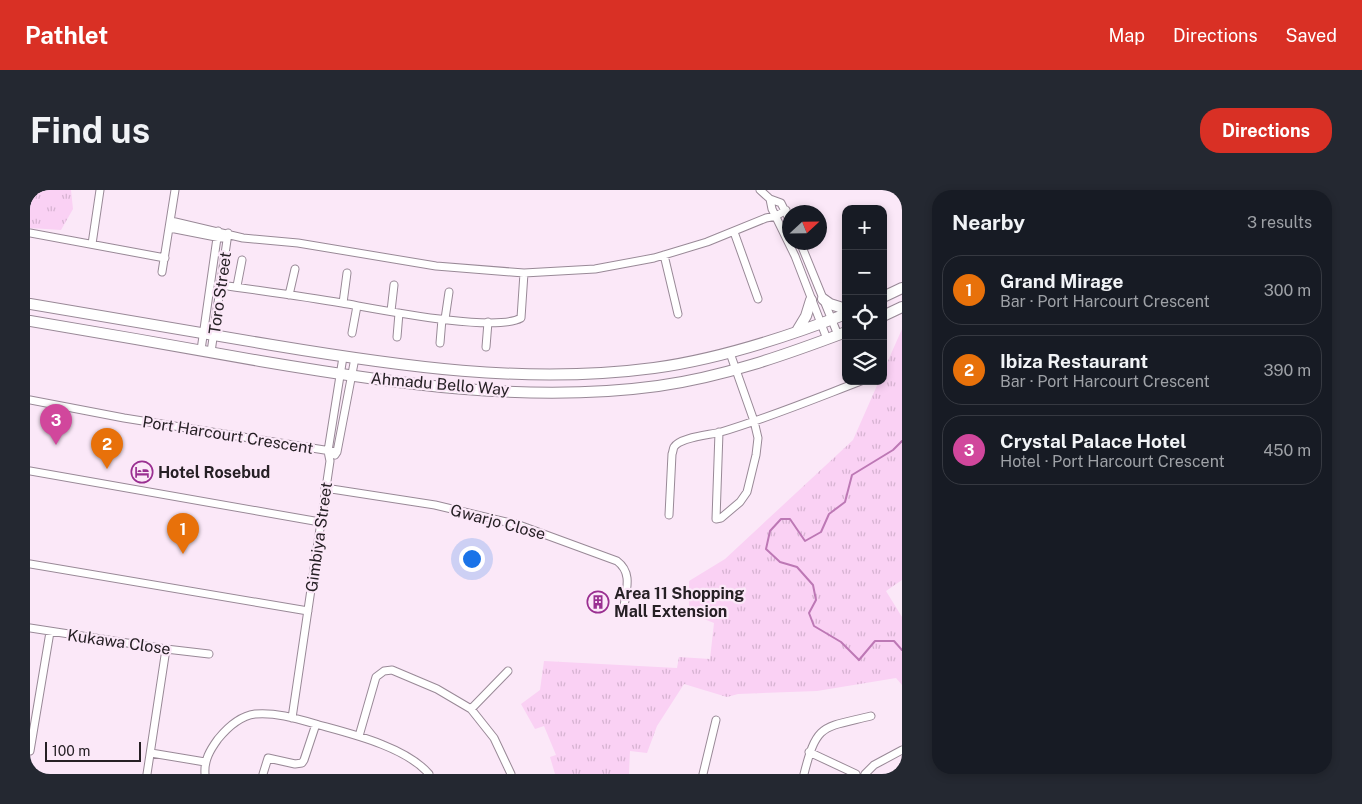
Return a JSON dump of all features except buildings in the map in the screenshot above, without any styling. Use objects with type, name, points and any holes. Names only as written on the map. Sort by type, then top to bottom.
[{"type":"main road","points":[[887,295],[902,288]]},
{"type":"main road","points":[[823,299],[830,304],[842,308]]},
{"type":"main road","points":[[798,331],[806,316],[811,300]]},
{"type":"main road","name":"Ahmadu Bello Way","points":[[30,304],[343,357],[455,371],[510,374],[566,374],[654,368],[730,353],[842,315]]},
{"type":"main road","points":[[887,314],[902,307]]},
{"type":"main road","name":"Ahmadu Bello Way","points":[[30,321],[352,376],[455,389],[566,392],[658,386],[736,370],[842,333]]},
{"type":"street","points":[[92,244],[100,190]]},
{"type":"street","points":[[162,272],[175,190]]},
{"type":"street","points":[[760,190],[770,199],[781,203]]},
{"type":"street","points":[[770,199],[772,209],[795,256],[827,339]]},
{"type":"street","points":[[766,218],[772,209],[781,203]]},
{"type":"street","points":[[170,224],[228,236],[298,244],[436,266],[524,273],[595,269],[664,255],[734,232],[782,212]]},
{"type":"street","points":[[734,232],[758,299]]},
{"type":"street","points":[[30,233],[165,258]]},
{"type":"street","name":"Toro Street","points":[[209,335],[218,234]]},
{"type":"street","name":"Toro Street","points":[[206,351],[221,285],[228,236]]},
{"type":"street","points":[[803,250],[832,319],[842,333]]},
{"type":"street","points":[[664,255],[678,314]]},
{"type":"street","points":[[237,286],[242,260]]},
{"type":"street","points":[[290,295],[295,269]]},
{"type":"street","points":[[343,303],[347,273]]},
{"type":"street","points":[[221,285],[399,313],[497,323],[521,318],[524,273]]},
{"type":"street","points":[[391,311],[394,285]]},
{"type":"street","points":[[440,343],[449,292]]},
{"type":"street","points":[[352,333],[357,306]]},
{"type":"street","points":[[396,337],[399,313]]},
{"type":"street","points":[[486,347],[488,322]]},
{"type":"street","points":[[719,432],[716,519],[721,518],[740,502],[746,492],[756,455],[758,438],[754,421],[730,353]]},
{"type":"street","name":"Gimbiya Street","points":[[292,718],[330,461],[328,451],[343,357]]},
{"type":"street","points":[[330,461],[337,452],[355,358]]},
{"type":"street","points":[[669,516],[674,446],[685,440],[754,421],[850,385]]},
{"type":"street","name":"Port Harcourt Crescent","points":[[30,400],[124,418],[337,452]]},
{"type":"street","points":[[30,470],[320,522]]},
{"type":"street","name":"Gwarjo Close","points":[[325,488],[435,505],[519,525],[617,561],[625,567],[627,574],[624,607]]},
{"type":"street","points":[[30,564],[308,612]]},
{"type":"street","name":"Kukawa Close","points":[[30,628],[166,650],[209,654]]},
{"type":"street","points":[[30,751],[50,632]]},
{"type":"street","points":[[147,774],[166,650]]},
{"type":"street","points":[[359,736],[376,678],[379,674],[388,670],[407,675],[437,689],[471,710],[494,738],[511,774]]},
{"type":"street","points":[[471,710],[508,671]]},
{"type":"street","points":[[205,774],[205,762],[212,747],[224,732],[245,717],[254,714],[271,714],[316,724],[382,744],[409,758],[424,768],[429,774]]},
{"type":"street","points":[[804,774],[809,752],[823,729],[871,716]]},
{"type":"street","points":[[703,774],[716,720]]},
{"type":"street","points":[[263,774],[268,758],[295,764],[302,763],[316,724]]},
{"type":"street","points":[[865,774],[874,765],[902,750]]},
{"type":"street","points":[[809,752],[856,774]]},
{"type":"street","points":[[150,754],[205,762]]},
{"type":"green space","points":[[30,190],[71,190],[73,209],[61,230],[30,228]]},
{"type":"green space","points":[[902,329],[902,580],[886,591],[902,617],[902,685],[896,678],[817,691],[738,694],[727,697],[684,684],[657,726],[647,753],[630,751],[629,774],[555,774],[550,757],[556,755],[544,726],[535,729],[521,704],[540,690],[544,661],[677,668],[679,657],[710,659],[714,623],[689,613],[689,581],[725,559],[853,440],[877,385],[887,385],[887,363]]},
{"type":"waterway","points":[[902,441],[893,450],[852,475],[845,502],[829,514],[821,532],[805,541],[790,519],[781,519],[770,531],[766,549],[780,562],[797,567],[813,585],[816,600],[809,613],[814,626],[841,642],[859,660],[875,641],[894,641],[902,650]]},
{"type":"place","name":"Crystal Palace Hotel","points":[[56,445]]},
{"type":"place","name":"Ibiza Restaurant","points":[[107,469]]},
{"type":"place","name":"Hotel Rosebud","points":[[142,472]]},
{"type":"place","name":"Grand Mirage","points":[[183,554]]},
{"type":"place","name":"Area 11 Shopping Mall Extension","points":[[598,602]]}]
